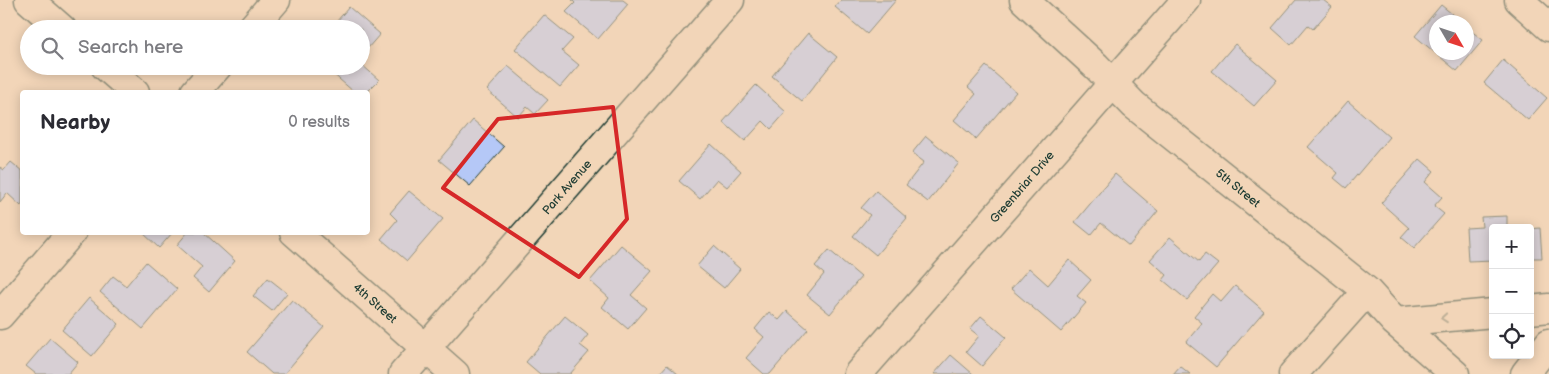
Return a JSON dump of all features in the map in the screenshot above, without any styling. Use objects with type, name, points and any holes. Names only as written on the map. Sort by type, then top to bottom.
[{"type":"street","points":[[29,0],[52,20]]},
{"type":"street","points":[[259,20],[276,0]]},
{"type":"street","name":"Park Avenue","points":[[403,374],[730,0]]},
{"type":"street","name":"Greenbriar Drive","points":[[858,374],[1186,0]]},
{"type":"street","points":[[1519,0],[1549,27]]},
{"type":"street","name":"5th Street","points":[[1036,4],[1134,105],[1366,291],[1395,322],[1455,374]]},
{"type":"street","points":[[115,75],[133,90]]},
{"type":"street","points":[[197,90],[210,75]]},
{"type":"street","points":[[0,315],[69,235]]},
{"type":"street","name":"4th Street","points":[[297,235],[455,374]]},
{"type":"street","points":[[1293,374],[1366,291]]},
{"type":"street","points":[[1534,310],[1549,308]]},
{"type":"street","points":[[1395,322],[1489,313]]},
{"type":"street","points":[[1525,374],[1549,343]]},
{"type":"highlighted area","points":[[613,107],[627,219],[579,277],[443,188],[498,119]]},
{"type":"building","points":[[572,0],[623,0],[628,4],[598,39],[566,12],[575,3]]},
{"type":"building","points":[[841,0],[896,0],[867,34],[835,7]]},
{"type":"building","points":[[1296,0],[1323,0],[1332,7],[1313,29],[1308,25],[1291,45],[1272,28]]},
{"type":"building","points":[[1441,5],[1453,15],[1433,15]]},
{"type":"building","points":[[349,7],[364,20],[338,20]]},
{"type":"building","points":[[544,15],[573,39],[562,51],[579,65],[560,87],[515,49]]},
{"type":"building","points":[[1429,19],[1429,48],[1415,36]]},
{"type":"building","points":[[370,25],[380,34],[370,46]]},
{"type":"building","points":[[808,33],[837,57],[802,101],[772,76]]},
{"type":"building","points":[[1474,33],[1483,40],[1474,51]]},
{"type":"building","points":[[1235,44],[1277,80],[1254,106],[1212,71]]},
{"type":"building","points":[[1444,60],[1466,60],[1457,71]]},
{"type":"building","points":[[1503,60],[1547,98],[1528,120],[1484,83]]},
{"type":"building","points":[[508,66],[548,100],[535,114],[527,107],[518,117],[487,90]]},
{"type":"building","points":[[986,66],[1016,92],[976,139],[954,120],[976,94],[968,87]]},
{"type":"building","points":[[370,72],[379,80],[369,90],[352,90],[334,75],[370,75]]},
{"type":"building","points":[[756,85],[786,112],[771,129],[763,121],[745,141],[723,122]]},
{"type":"building","points":[[1348,101],[1389,137],[1346,188],[1334,178],[1338,173],[1308,147]]},
{"type":"building","points":[[473,120],[504,147],[470,186],[439,160]]},
{"type":"building","points":[[926,136],[959,163],[928,202],[906,185],[924,162],[912,153]]},
{"type":"building","points":[[711,144],[741,171],[727,187],[717,179],[700,199],[679,181]]},
{"type":"building","points":[[1420,159],[1434,171],[1425,182],[1442,197],[1434,206],[1444,214],[1414,248],[1401,237],[1409,228],[1381,203]]},
{"type":"building","points":[[11,162],[20,169],[20,205],[7,193],[0,202],[0,167],[4,170]]},
{"type":"building","points":[[1115,174],[1158,211],[1129,246],[1101,223],[1091,235],[1075,222]]},
{"type":"building","points":[[409,191],[443,219],[407,261],[381,239],[397,220],[390,213]]},
{"type":"building","points":[[876,191],[907,218],[876,255],[853,236],[870,215],[861,208]]},
{"type":"building","points":[[1507,216],[1507,224],[1489,224],[1489,260],[1468,261],[1466,228],[1482,227],[1481,217]]},
{"type":"building","points":[[1540,228],[1542,258],[1534,258],[1534,229]]},
{"type":"building","points":[[145,235],[170,235],[159,248]]},
{"type":"building","points":[[185,235],[206,235],[235,261],[209,292],[193,278],[202,267],[177,245]]},
{"type":"building","points":[[1170,237],[1199,262],[1205,254],[1218,264],[1187,300],[1163,280],[1167,275],[1150,260]]},
{"type":"building","points":[[621,245],[652,271],[631,295],[646,308],[628,329],[602,307],[609,298],[590,281]]},
{"type":"building","points":[[714,246],[740,269],[724,288],[697,266]]},
{"type":"building","points":[[829,250],[861,277],[830,314],[807,295],[824,274],[815,266]]},
{"type":"building","points":[[1069,260],[1091,280],[1077,296],[1086,303],[1061,332],[1011,289],[1029,268],[1048,285]]},
{"type":"building","points":[[146,262],[177,289],[143,329],[100,292],[113,276],[126,286]]},
{"type":"building","points":[[268,278],[287,293],[272,311],[253,296]]},
{"type":"building","points":[[1235,286],[1264,311],[1216,367],[1186,342],[1202,323],[1194,316],[1212,294],[1221,302]]},
{"type":"building","points":[[89,298],[119,324],[92,356],[62,330]]},
{"type":"building","points":[[292,300],[324,327],[284,374],[272,374],[247,352]]},
{"type":"building","points":[[787,311],[808,329],[770,374],[764,374],[746,358],[764,337],[755,329],[769,312],[779,320]]},
{"type":"building","points":[[565,316],[588,335],[580,345],[589,352],[570,374],[540,374],[526,362]]},
{"type":"building","points":[[981,316],[1006,337],[982,366],[966,352],[979,336],[970,329]]},
{"type":"building","points":[[50,338],[78,362],[68,374],[36,374],[26,366]]},
{"type":"building","points":[[951,355],[973,374],[934,374]]},
{"type":"building","points":[[667,365],[678,374],[659,374]]},
{"type":"building","points":[[1180,366],[1190,374],[1173,374]]}]
